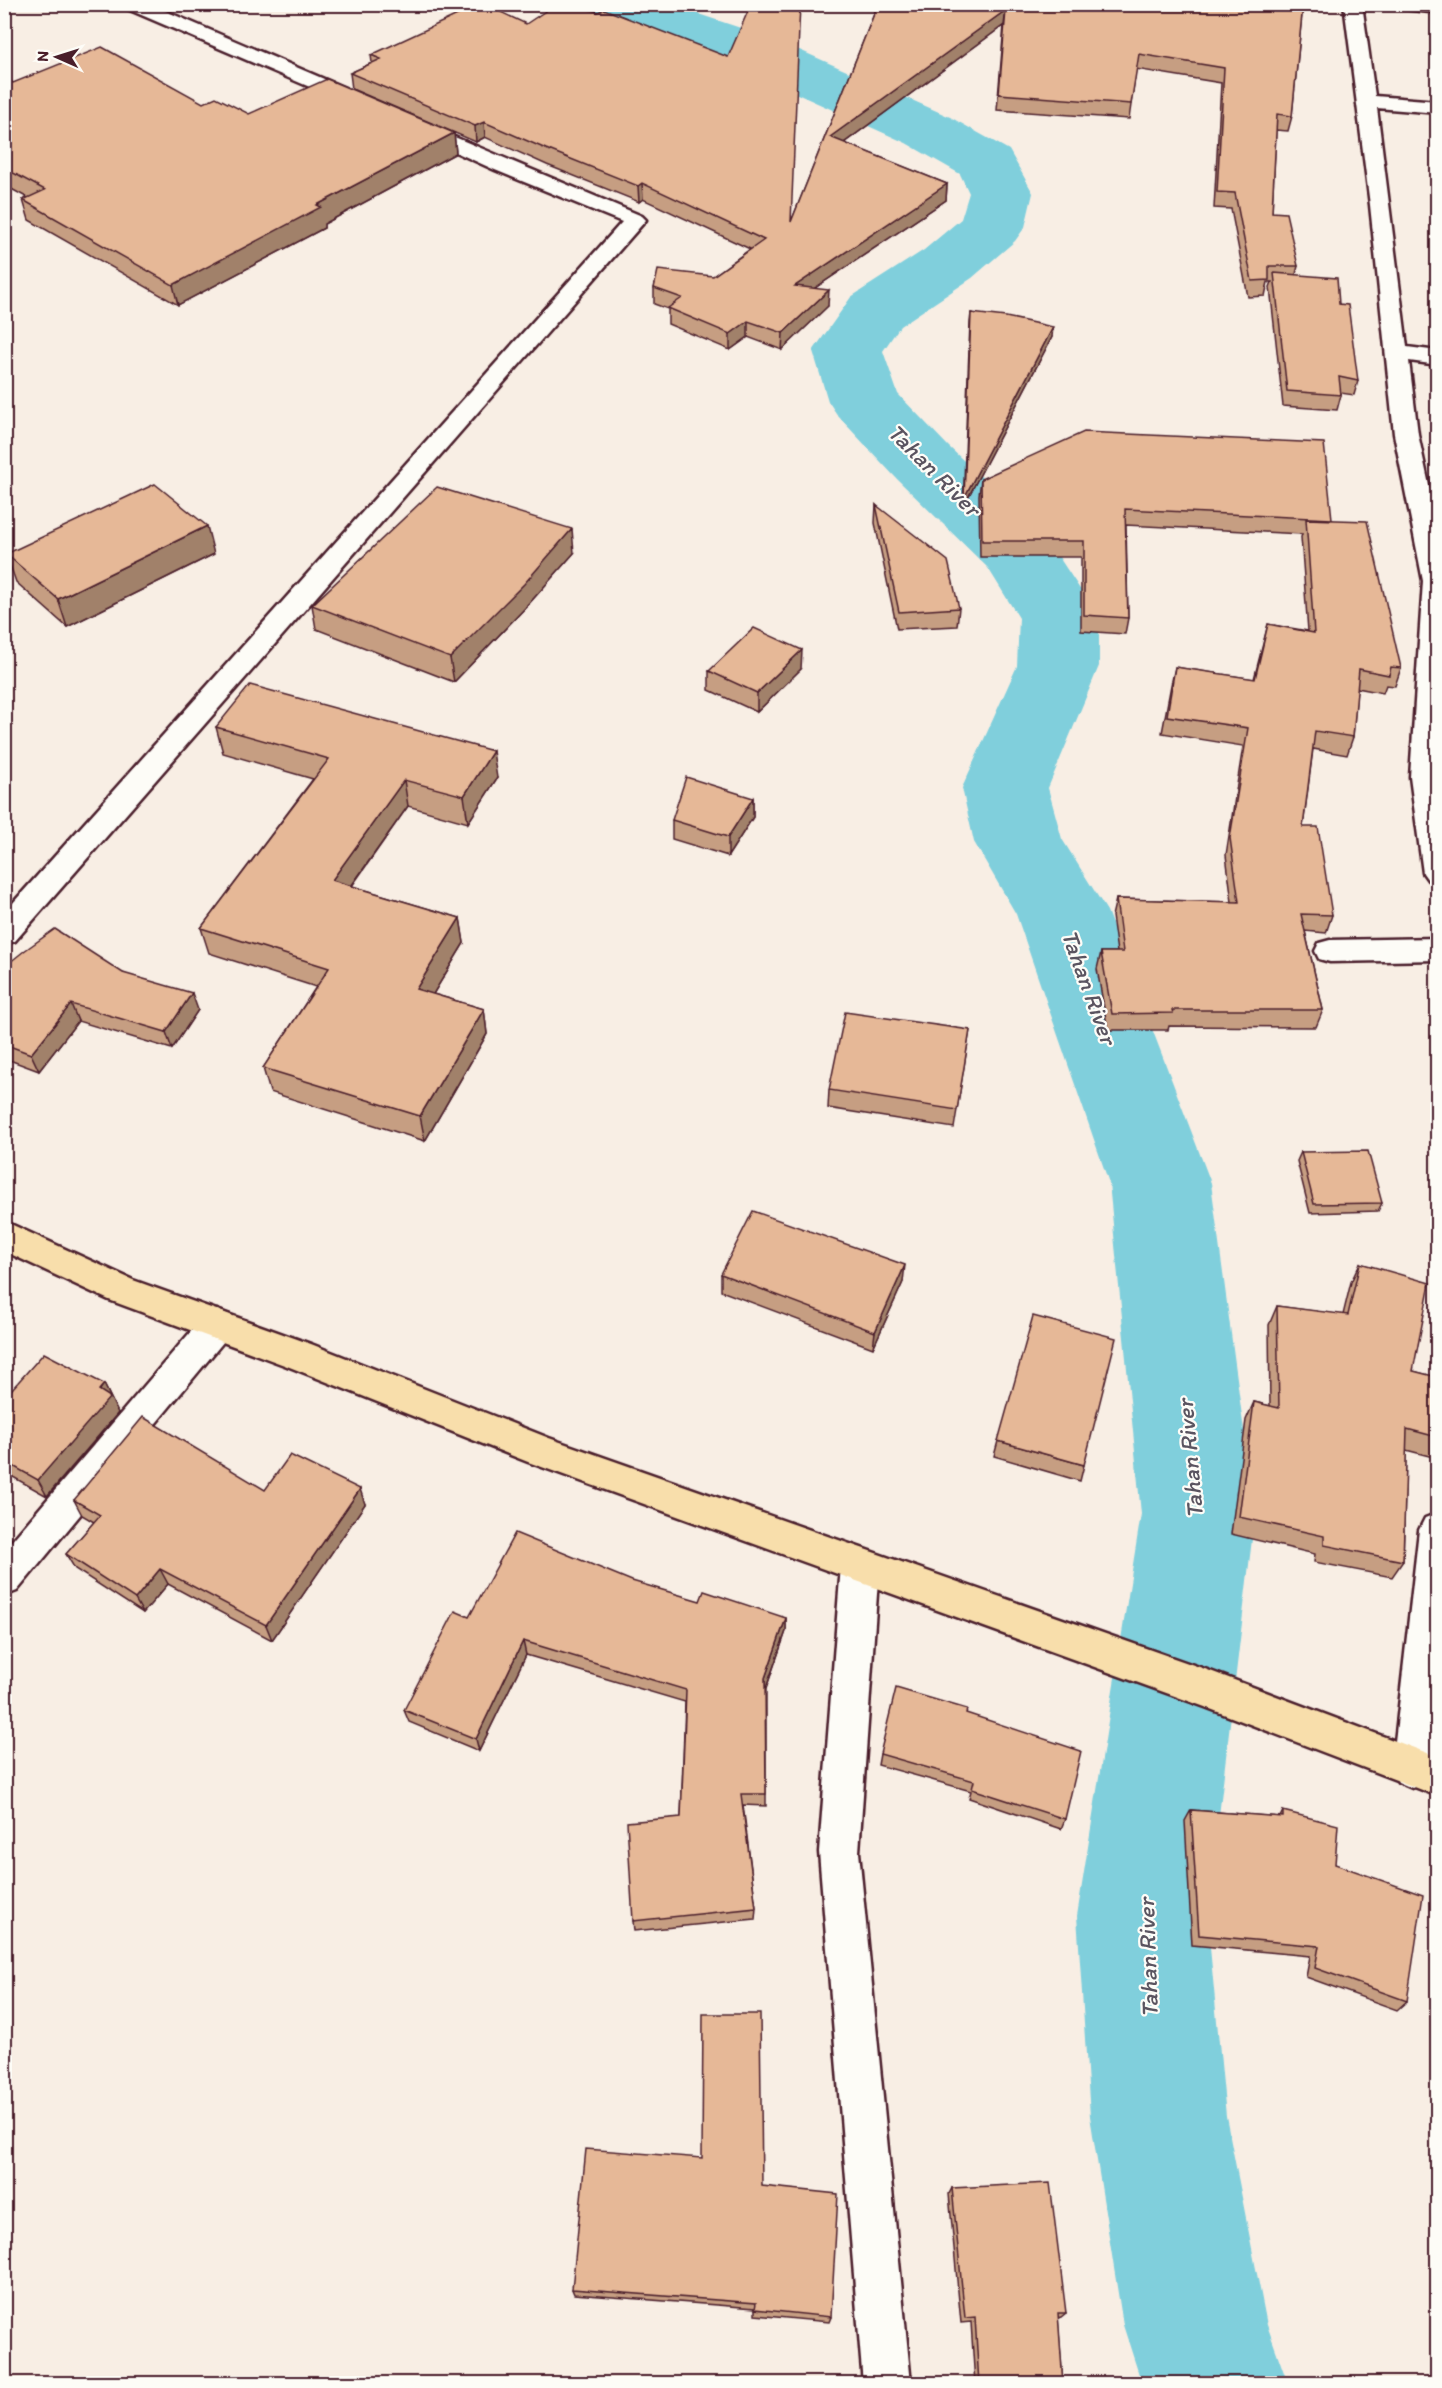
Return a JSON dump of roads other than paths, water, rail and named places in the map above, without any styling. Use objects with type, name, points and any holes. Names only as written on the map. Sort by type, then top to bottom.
[{"type":"highway","points":[[4,1235],[121,1290],[299,1355],[541,1451],[1204,1688],[1425,1773]]},
{"type":"street","points":[[4,933],[635,220],[502,166],[386,113],[132,4]]},
{"type":"street","points":[[1353,4],[1380,205],[1406,434],[1430,515],[1436,581],[1433,707],[1424,777],[1437,873]]},
{"type":"street","points":[[1402,4],[1437,7]]},
{"type":"street","points":[[1366,101],[1437,107]]},
{"type":"street","points":[[1395,352],[1437,358]]},
{"type":"street","points":[[1330,951],[1437,949]]},
{"type":"street","points":[[4,1579],[217,1325]]},
{"type":"street","points":[[1425,1773],[1437,1530]]},
{"type":"street","points":[[860,1564],[839,1852],[887,2384]]},
{"type":"waterway","name":"Tahan River","points":[[602,4],[666,22],[756,53],[928,130],[987,163],[1001,193],[992,227],[948,264],[875,312],[848,351],[864,401],[923,463],[1017,553],[1059,618],[1058,666],[1005,788],[1018,842],[1061,911],[1160,1183],[1198,1514],[1142,1916],[1158,2116],[1195,2325],[1215,2384]]}]
